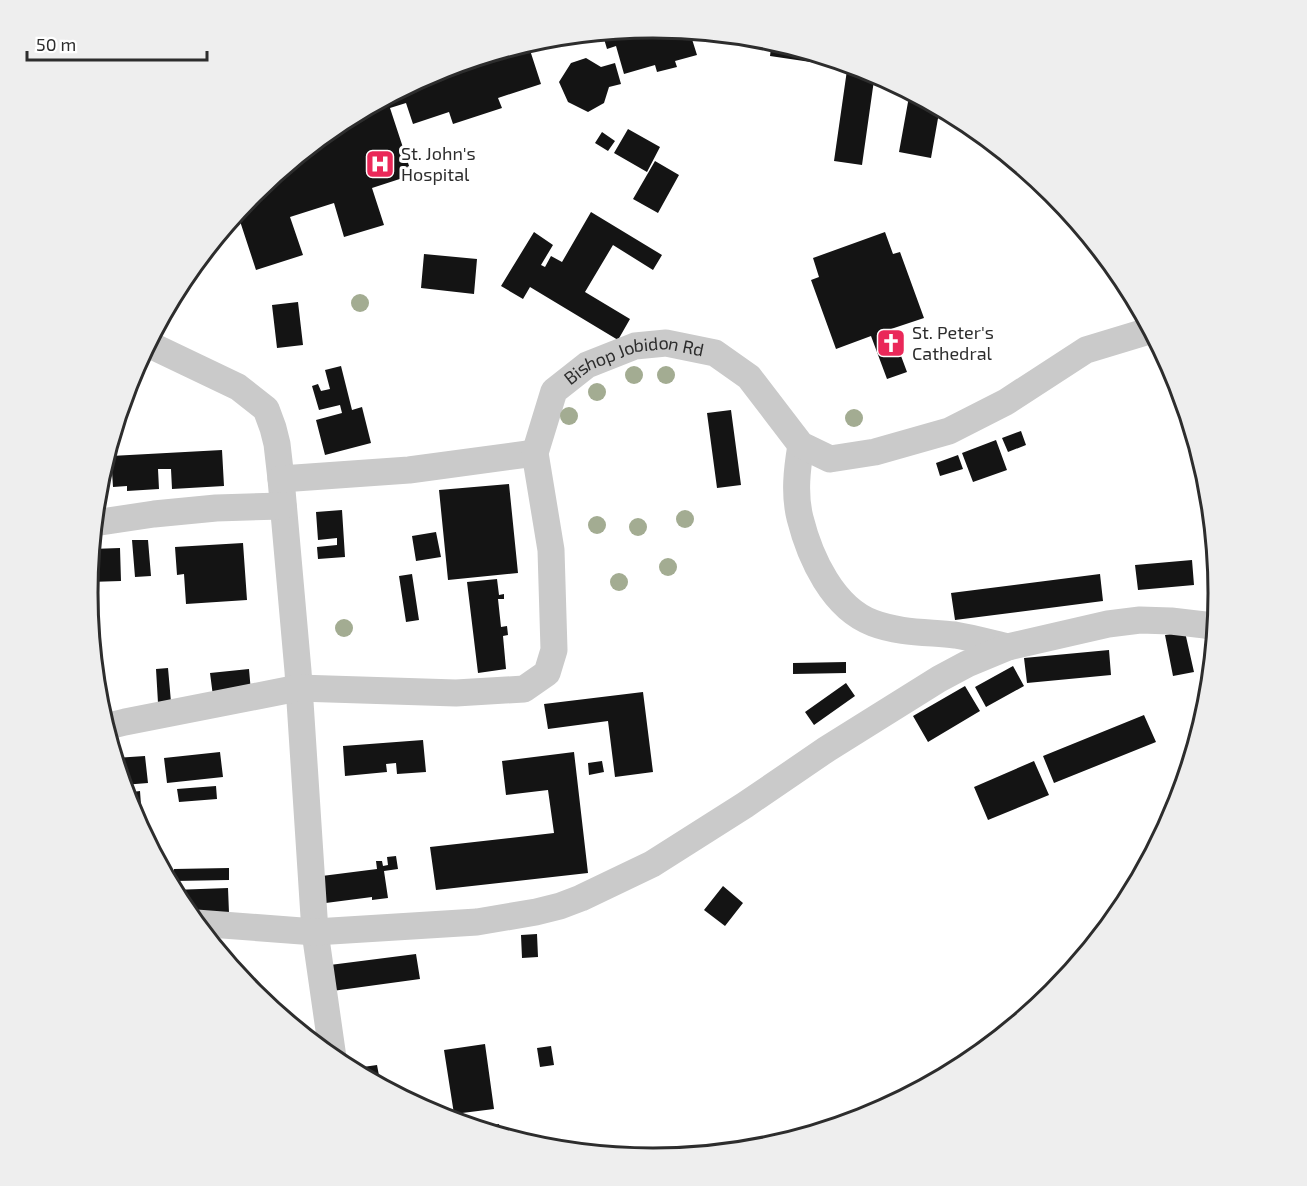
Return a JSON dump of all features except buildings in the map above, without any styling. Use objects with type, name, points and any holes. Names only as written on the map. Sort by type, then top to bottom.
[{"type":"street","name":"Bishop Jobidon Rd","points":[[114,725],[298,688],[456,693],[524,689],[547,673],[554,650],[551,550],[535,453],[555,391],[587,365],[634,346],[666,343],[715,353],[749,377],[801,445],[830,459],[875,452],[948,431],[1006,402],[1086,350],[1144,332]]},
{"type":"street","points":[[155,347],[250,395],[266,409],[273,428],[281,479],[298,671],[315,932],[331,1045]]},
{"type":"street","points":[[801,445],[796,480],[800,517],[812,555],[829,586],[853,613],[874,623],[895,628],[957,636],[1008,647]]},
{"type":"street","points":[[281,479],[409,470],[535,453]]},
{"type":"street","points":[[103,522],[216,508],[283,506]]},
{"type":"street","points":[[208,924],[315,932],[477,922],[560,906],[582,898],[651,864],[745,805],[827,749],[967,664],[1008,647],[1108,624],[1140,620],[1208,626]]},
{"type":"place","name":"St. John's Hospital","points":[[380,164]]},
{"type":"place","name":"St. Peter's Cathedral","points":[[891,343]]}]
